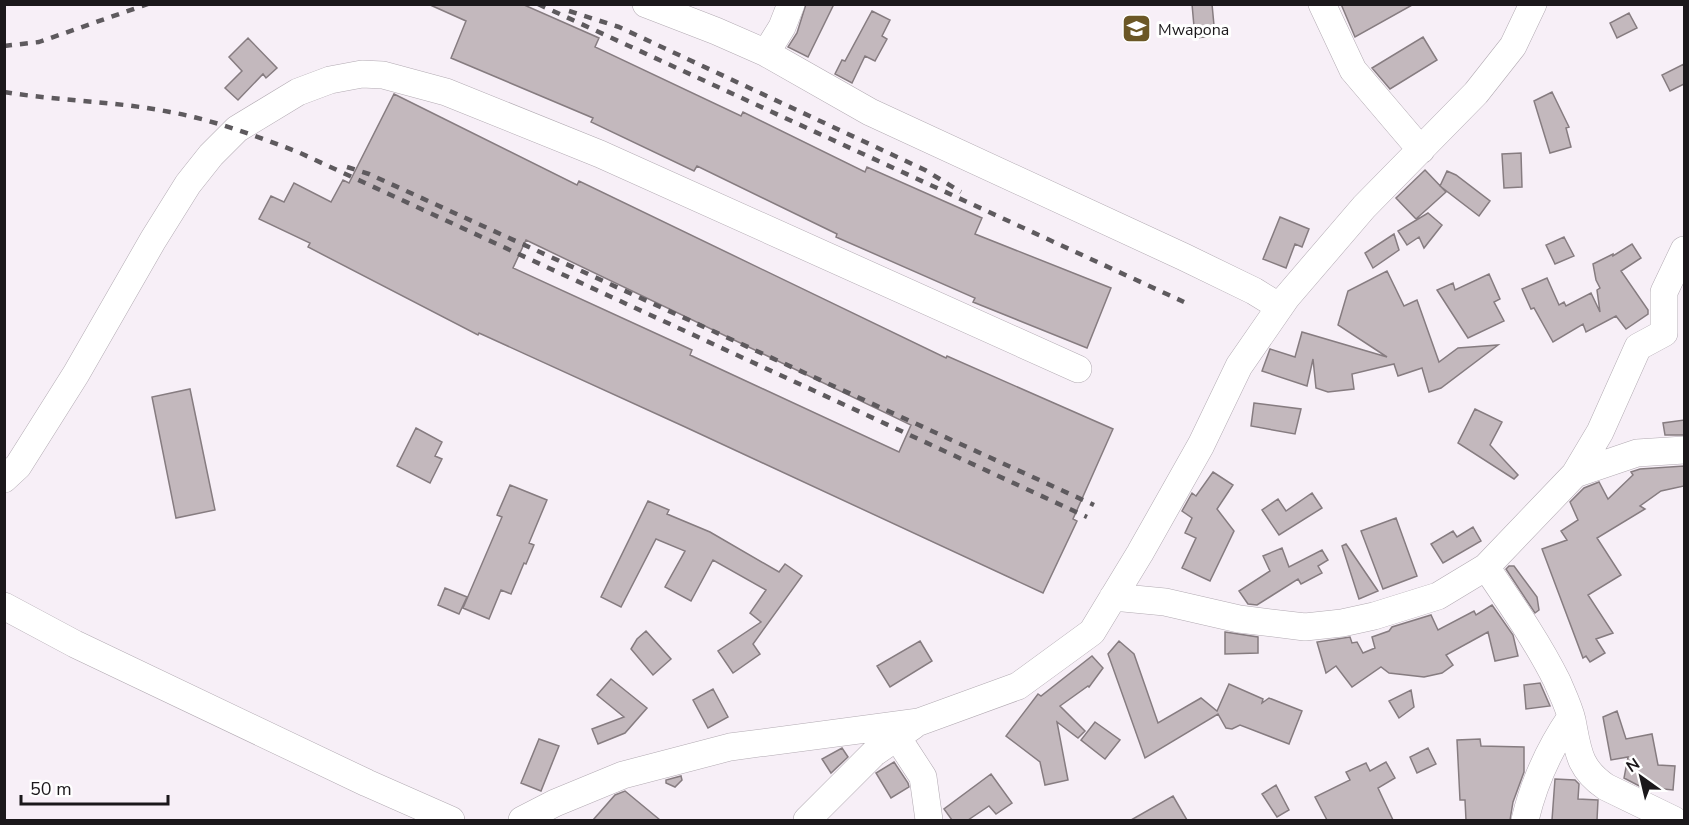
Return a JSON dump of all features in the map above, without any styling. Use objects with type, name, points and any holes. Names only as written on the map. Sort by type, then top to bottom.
[{"type":"street","points":[[646,4],[766,53],[870,112],[1184,257],[1254,291],[1280,307]]},
{"type":"street","points":[[766,53],[782,27],[791,4]]},
{"type":"street","points":[[1322,4],[1353,70],[1421,150]]},
{"type":"street","points":[[807,820],[874,753],[908,729],[1018,686],[1092,632],[1201,445],[1239,366],[1280,307],[1364,207],[1476,93],[1513,46],[1533,4]]},
{"type":"street","points":[[4,479],[18,466],[76,374],[153,240],[188,184],[211,155],[237,129],[298,92],[330,80],[362,74],[383,75],[446,92],[600,154],[1078,369]]},
{"type":"street","points":[[1113,597],[1165,602],[1239,619],[1305,627],[1342,623],[1438,596],[1486,567],[1575,474],[1600,432],[1638,347],[1664,333],[1664,292],[1684,250]]},
{"type":"street","points":[[1575,474],[1637,453],[1684,450]]},
{"type":"street","points":[[1486,567],[1544,657],[1558,683],[1571,717],[1581,762],[1596,780],[1642,806],[1674,820]]},
{"type":"street","points":[[4,606],[86,649],[367,783],[452,820]]},
{"type":"street","points":[[1525,820],[1531,795],[1547,755],[1571,717]]},
{"type":"street","points":[[522,820],[555,803],[623,775],[730,747],[908,729]]},
{"type":"street","points":[[908,729],[923,777],[930,820]]},
{"type":"building","points":[[428,4],[522,4],[599,38],[595,47],[741,116],[743,112],[865,172],[867,167],[982,218],[975,234],[1111,288],[1087,348],[973,302],[975,298],[836,237],[837,234],[697,166],[694,171],[591,122],[593,118],[451,58],[466,21]]},
{"type":"building","points":[[806,4],[834,4],[808,57],[788,47],[797,33]]},
{"type":"building","points":[[1192,4],[1212,4],[1215,36],[1195,38]]},
{"type":"building","points":[[1341,4],[1414,4],[1355,37]]},
{"type":"building","points":[[872,11],[890,20],[882,36],[887,39],[875,61],[865,56],[852,83],[835,74],[842,60],[845,61]]},
{"type":"building","points":[[1629,13],[1637,28],[1617,38],[1610,23]]},
{"type":"building","points":[[1423,37],[1437,60],[1390,89],[1372,68]]},
{"type":"building","points":[[248,38],[277,68],[266,78],[263,74],[238,100],[225,88],[242,71],[229,57]]},
{"type":"building","points":[[1684,64],[1684,84],[1670,91],[1662,75]]},
{"type":"building","points":[[1552,92],[1569,127],[1566,128],[1571,147],[1550,153],[1534,101]]},
{"type":"building","points":[[394,94],[577,185],[579,181],[946,358],[947,356],[1113,429],[1073,519],[1077,521],[1043,593],[683,426],[479,333],[478,335],[308,247],[310,243],[259,219],[271,196],[284,202],[294,183],[331,202],[343,180],[349,183]],"holes":[[[526,240],[911,425],[899,452],[690,355],[692,350],[513,268]]]},
{"type":"building","points":[[1521,153],[1522,187],[1504,188],[1502,154]]},
{"type":"building","points":[[1425,170],[1446,192],[1416,219],[1396,198]]},
{"type":"building","points":[[1447,171],[1456,175],[1490,201],[1479,216],[1440,186]]},
{"type":"building","points":[[1428,213],[1442,225],[1424,248],[1419,237],[1407,245],[1398,231]]},
{"type":"building","points":[[1280,217],[1309,229],[1302,247],[1295,244],[1286,268],[1263,259]]},
{"type":"building","points":[[1394,234],[1399,250],[1373,268],[1365,253]]},
{"type":"building","points":[[1564,237],[1574,256],[1555,264],[1546,245]]},
{"type":"building","points":[[1632,244],[1641,258],[1621,271],[1648,310],[1648,314],[1626,329],[1616,316],[1586,332],[1583,324],[1553,342],[1534,308],[1531,309],[1522,289],[1547,278],[1559,305],[1564,302],[1566,306],[1591,293],[1600,312],[1597,290],[1600,288],[1593,264],[1613,254],[1613,256]]},
{"type":"building","points":[[1387,271],[1404,306],[1417,300],[1439,362],[1458,348],[1498,345],[1441,388],[1429,392],[1422,368],[1398,376],[1394,364],[1352,374],[1354,389],[1328,392],[1316,388],[1313,359],[1307,386],[1262,371],[1270,349],[1295,357],[1302,332],[1387,357],[1338,325],[1348,291]]},
{"type":"building","points":[[1489,274],[1500,299],[1494,302],[1504,321],[1468,338],[1437,290],[1453,283],[1455,290]]},
{"type":"building","points":[[190,389],[215,510],[176,518],[152,397]]},
{"type":"building","points":[[1254,403],[1301,409],[1295,434],[1251,426]]},
{"type":"building","points":[[1475,409],[1502,422],[1490,445],[1518,475],[1514,479],[1458,443]]},
{"type":"building","points":[[1684,420],[1684,435],[1665,435],[1663,423]]},
{"type":"building","points":[[416,428],[442,442],[435,456],[442,459],[430,483],[397,466]]},
{"type":"building","points":[[1684,466],[1684,486],[1661,491],[1640,506],[1645,509],[1597,538],[1621,575],[1588,595],[1613,633],[1596,639],[1605,653],[1590,662],[1586,656],[1583,658],[1542,549],[1567,540],[1561,531],[1578,520],[1570,502],[1584,488],[1599,482],[1608,499],[1633,475],[1631,472],[1640,469]]},
{"type":"building","points":[[1213,472],[1233,485],[1217,509],[1234,531],[1210,581],[1182,568],[1196,538],[1185,533],[1192,518],[1182,511],[1192,493],[1196,496]]},
{"type":"building","points":[[510,485],[547,500],[529,543],[534,545],[526,564],[524,563],[511,594],[501,590],[489,619],[463,608],[502,517],[497,515]]},
{"type":"building","points":[[1312,493],[1322,508],[1279,535],[1262,510],[1278,499],[1286,511]]},
{"type":"building","points":[[648,501],[669,510],[667,514],[710,532],[779,572],[785,564],[802,576],[753,644],[760,654],[733,673],[718,651],[761,622],[750,613],[766,590],[713,560],[691,601],[665,587],[685,551],[656,539],[621,607],[601,597]]},
{"type":"building","points":[[1396,518],[1417,576],[1383,589],[1361,531]]},
{"type":"building","points":[[1473,527],[1481,541],[1443,563],[1431,544],[1453,531],[1457,537]]},
{"type":"building","points":[[1346,544],[1378,591],[1359,599],[1342,546]]},
{"type":"building","points":[[1282,548],[1289,567],[1322,550],[1328,560],[1318,566],[1322,573],[1301,584],[1298,579],[1257,605],[1248,604],[1239,591],[1270,571],[1263,556]]},
{"type":"building","points":[[1514,566],[1537,597],[1539,610],[1535,613],[1506,569]]},
{"type":"building","points":[[445,588],[467,597],[459,614],[438,605]]},
{"type":"building","points":[[1492,605],[1513,635],[1518,656],[1495,661],[1488,632],[1446,655],[1453,665],[1442,673],[1424,677],[1389,673],[1381,667],[1352,687],[1336,666],[1326,673],[1317,642],[1350,637],[1352,643],[1357,642],[1363,653],[1375,648],[1372,637],[1389,631],[1392,627],[1431,615],[1438,630],[1474,611],[1476,615]]},
{"type":"building","points":[[646,631],[671,659],[653,675],[631,649]]},
{"type":"building","points":[[1225,632],[1258,637],[1258,653],[1225,654]]},
{"type":"building","points":[[920,641],[932,661],[890,687],[877,666]]},
{"type":"building","points":[[1119,641],[1134,654],[1158,723],[1201,698],[1217,711],[1229,684],[1263,699],[1262,703],[1269,698],[1302,711],[1289,744],[1240,725],[1232,729],[1226,728],[1218,714],[1145,758],[1108,654]]},
{"type":"building","points":[[1092,656],[1103,668],[1089,687],[1060,706],[1085,731],[1078,738],[1057,722],[1068,780],[1045,785],[1040,762],[1006,736],[1038,694],[1041,696]]},
{"type":"building","points":[[611,679],[647,708],[625,733],[598,744],[592,729],[624,717],[597,695]]},
{"type":"building","points":[[1540,683],[1550,706],[1526,709],[1524,685]]},
{"type":"building","points":[[713,689],[728,717],[708,728],[693,700]]},
{"type":"building","points":[[1411,690],[1414,707],[1399,718],[1389,701]]},
{"type":"building","points":[[1617,711],[1626,739],[1652,734],[1658,765],[1675,766],[1673,790],[1654,788],[1654,790],[1647,790],[1624,778],[1628,757],[1611,760],[1603,717]]},
{"type":"building","points":[[1095,722],[1120,740],[1105,759],[1081,740]]},
{"type":"building","points":[[539,739],[559,746],[541,791],[521,783]]},
{"type":"building","points":[[1480,739],[1481,746],[1524,747],[1524,772],[1513,802],[1510,820],[1466,820],[1465,800],[1460,800],[1457,740]]},
{"type":"building","points":[[842,748],[848,757],[831,773],[822,759]]},
{"type":"building","points":[[1428,748],[1436,764],[1417,773],[1410,757]]},
{"type":"building","points":[[894,762],[909,787],[891,798],[876,773]]},
{"type":"building","points":[[1386,762],[1395,778],[1378,788],[1393,820],[1327,820],[1315,797],[1350,780],[1346,772],[1366,763],[1370,771]]},
{"type":"building","points":[[991,774],[1012,803],[996,814],[989,806],[968,820],[952,820],[944,809]]},
{"type":"building","points":[[681,776],[682,780],[675,787],[666,783],[666,780]]},
{"type":"building","points":[[1555,779],[1575,780],[1579,784],[1578,799],[1598,800],[1597,820],[1552,820]]},
{"type":"building","points":[[1276,785],[1289,810],[1277,817],[1262,794]]},
{"type":"building","points":[[625,791],[660,820],[593,820],[615,795]]},
{"type":"building","points":[[1173,796],[1187,820],[1131,820]]},
{"type":"railway","points":[[4,46],[39,42],[148,4]]},
{"type":"railway","points":[[538,4],[1184,302]]},
{"type":"railway","points":[[569,11],[619,27],[925,170],[961,192]]},
{"type":"railway","points":[[4,92],[186,115],[251,134],[298,152],[1087,517]]},
{"type":"railway","points":[[347,167],[369,174],[1094,505]]},
{"type":"place","name":"Mwapona","points":[[1137,29]]}]
